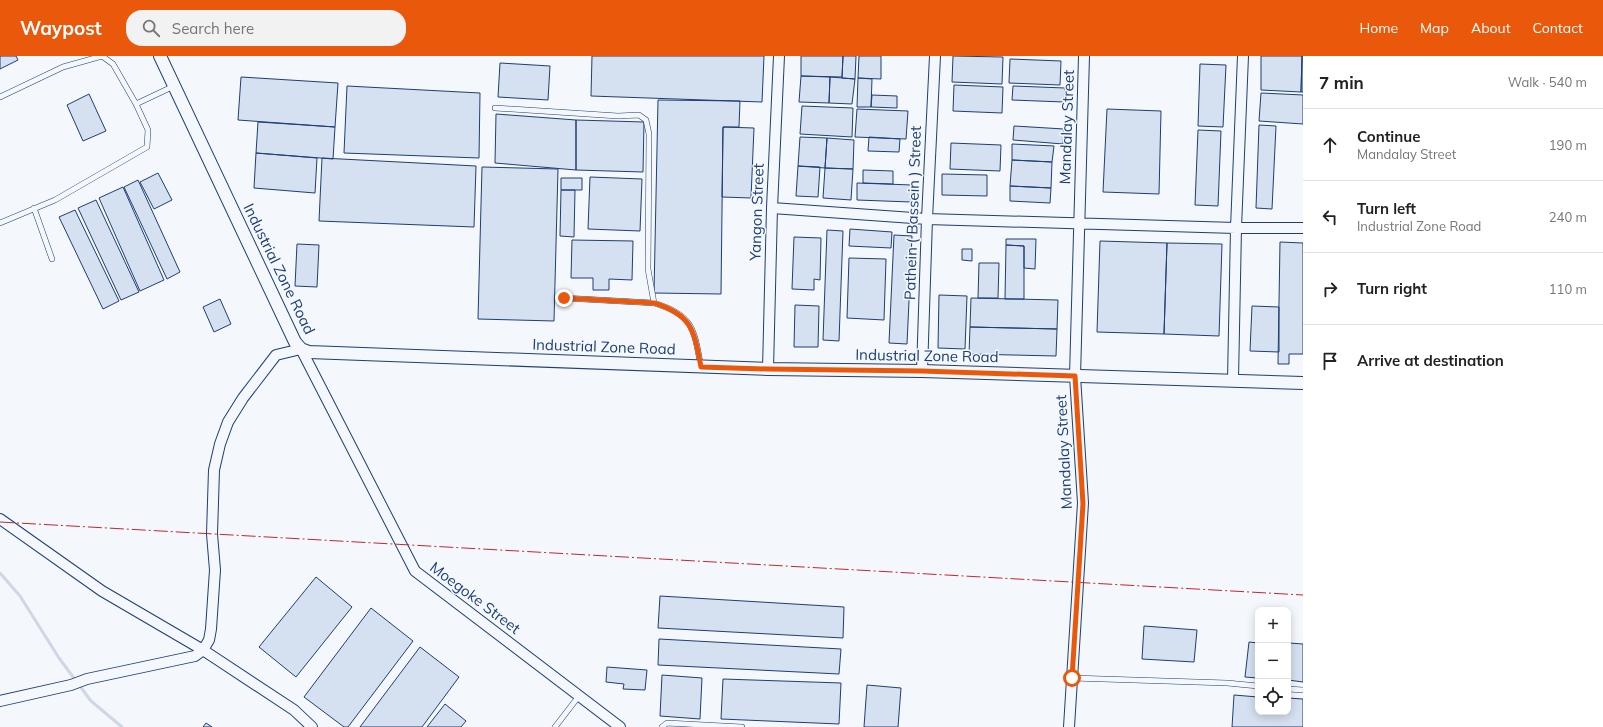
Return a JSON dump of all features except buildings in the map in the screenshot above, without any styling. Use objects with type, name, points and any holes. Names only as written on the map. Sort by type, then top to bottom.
[{"type":"street","name":"Industrial Zone Road","points":[[160,56],[295,342],[301,349],[309,352],[701,367],[922,371],[1303,383]]},
{"type":"street","name":"Yangon Street","points":[[768,369],[772,208],[779,56]]},
{"type":"street","name":"Pathein ( Bassein ) Street","points":[[922,371],[927,219],[935,56]]},
{"type":"street","name":"Mandalay Street","points":[[1069,727],[1083,504],[1075,376],[1084,56]]},
{"type":"street","points":[[1233,380],[1236,228],[1243,56]]},
{"type":"street","points":[[772,208],[927,219],[1236,228],[1303,228]]},
{"type":"street","points":[[0,701],[71,685],[87,679],[195,656],[203,650],[209,640],[214,607],[212,534],[214,470],[220,444],[228,422],[243,398],[276,355],[301,349]]},
{"type":"street","name":"Moegoke Street","points":[[301,349],[415,571],[620,727]]},
{"type":"street","points":[[0,519],[102,591],[203,650],[294,710],[312,727]]},
{"type":"lane","points":[[0,97],[63,67],[102,56],[113,64],[136,104],[148,130],[147,147],[55,200],[0,223]]},
{"type":"lane","points":[[136,104],[174,86]]},
{"type":"lane","points":[[495,108],[618,116],[639,115],[646,120],[648,134],[648,269],[654,303]]},
{"type":"lane","points":[[34,208],[52,260]]},
{"type":"lane","points":[[564,298],[654,303],[665,306],[686,319],[695,334],[701,367]]},
{"type":"lane","points":[[1072,678],[1227,683],[1255,686]]},
{"type":"lane","points":[[1291,688],[1303,690]]},
{"type":"lane","points":[[555,727],[579,696]]},
{"type":"lane","points":[[662,727],[667,723],[742,727]]},
{"type":"waterway","points":[[0,573],[20,596],[59,658],[91,701],[122,727]]},
{"type":"power","points":[[0,522],[1303,595]]},
{"type":"route","points":[[564,298],[654,303],[665,306],[686,319],[695,334],[701,367],[922,371],[1075,376],[1083,504],[1072,678]]}]
